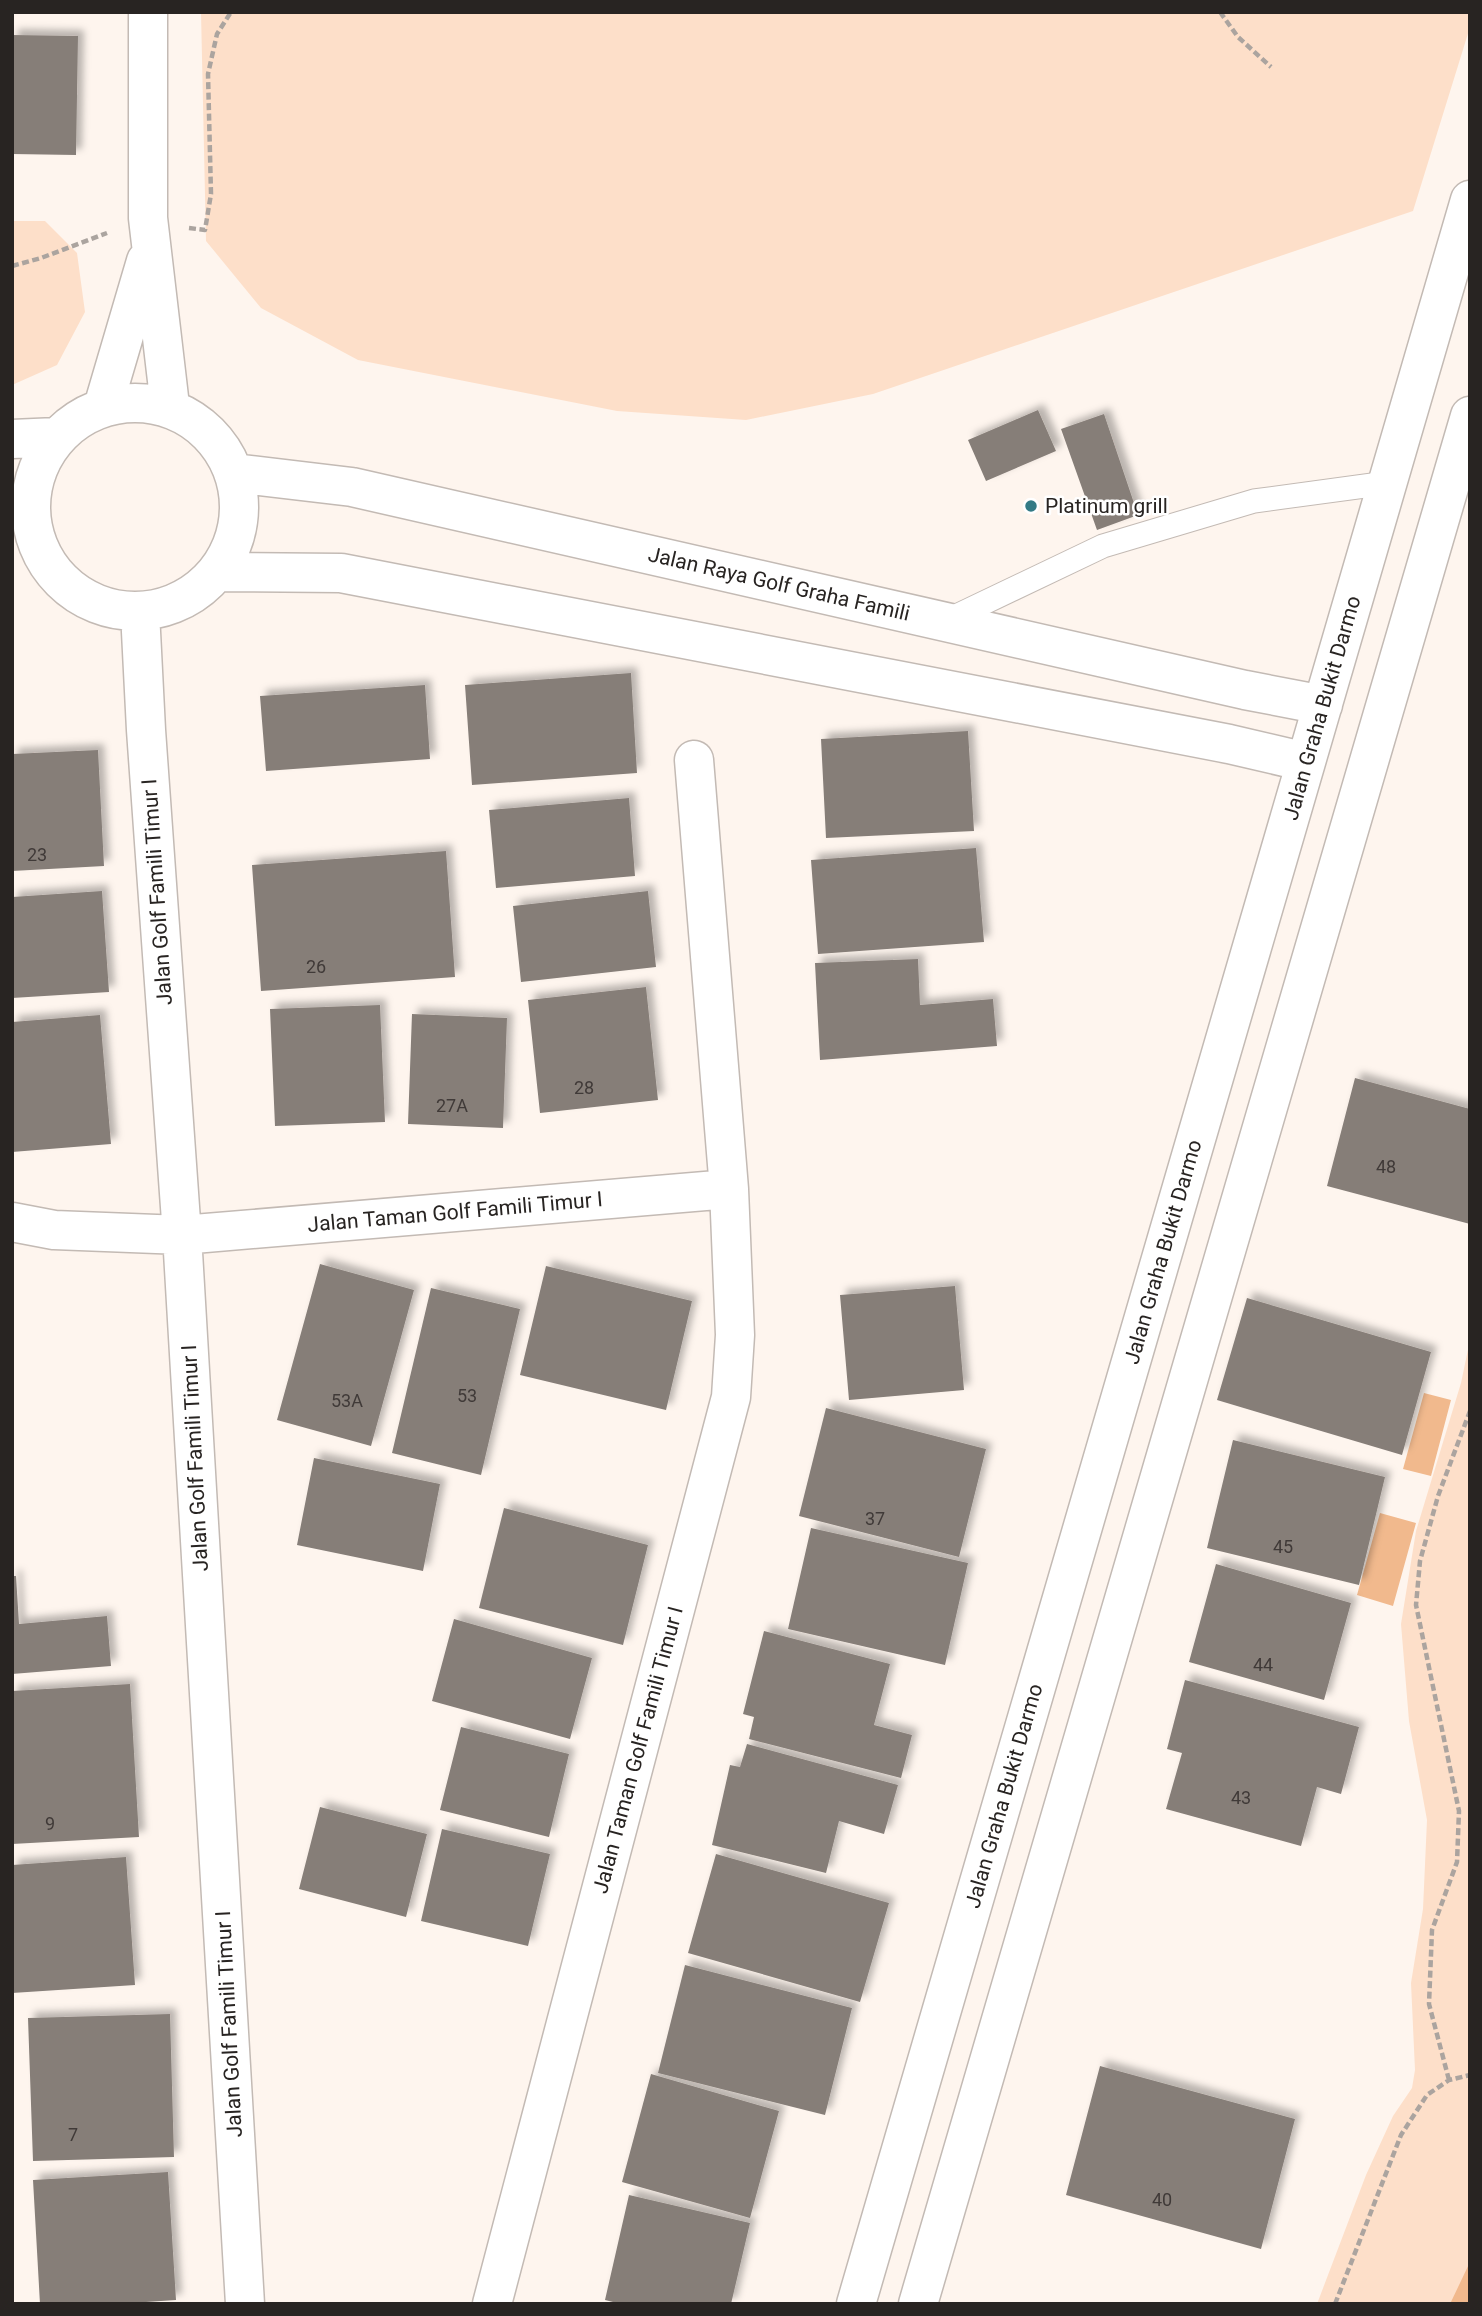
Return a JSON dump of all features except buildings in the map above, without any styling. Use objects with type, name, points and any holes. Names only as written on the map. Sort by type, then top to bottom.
[{"type":"street","points":[[148,12],[148,218],[170,406]]},
{"type":"street","name":"Jalan Graha Bukit Darmo","points":[[856,2304],[1470,200]]},
{"type":"street","points":[[103,407],[150,246]]},
{"type":"street","points":[[131,400],[170,406],[194,421],[218,444],[234,473],[239,506],[233,546],[218,572],[196,593],[170,607],[141,612],[110,610],[81,598],[26,544],[31,523],[31,492],[40,463],[57,437],[78,419],[103,407],[131,400]]},
{"type":"street","points":[[918,2304],[1470,416]]},
{"type":"street","points":[[12,439],[57,437]]},
{"type":"street","name":"Jalan Raya Golf Graha Famili","points":[[234,473],[352,487],[1245,690],[1322,705]]},
{"type":"street","points":[[218,572],[341,573],[1188,736],[1306,762]]},
{"type":"street","name":"Jalan Golf Famili Timur I","points":[[141,612],[146,744],[181,1235],[246,2304]]},
{"type":"street","name":"Jalan Taman Golf Famili Timur I","points":[[492,2304],[731,1397],[735,1335],[729,1189],[694,760]]},
{"type":"street","name":"Jalan Taman Golf Famili Timur I","points":[[12,1222],[54,1230],[181,1235],[729,1189]]},
{"type":"lane","points":[[944,621],[1103,546],[1255,501],[1387,483]]},
{"type":"path","points":[[1220,12],[1238,37],[1271,67]]},
{"type":"path","points":[[1449,2080],[1429,2004],[1433,1930],[1457,1862],[1460,1811],[1416,1605],[1420,1561],[1438,1496],[1470,1410]]},
{"type":"path","points":[[1335,2304],[1401,2135],[1427,2095],[1449,2080],[1470,2075]]},
{"type":"shaded area","points":[[201,12],[1470,12],[1470,27],[1413,211],[873,394],[746,420],[617,411],[358,360],[261,308],[206,241]]},
{"type":"shaded area","points":[[12,221],[45,221],[77,253],[85,312],[57,365],[12,385]]},
{"type":"shaded area","points":[[1470,1340],[1470,2304],[1317,2304],[1366,2175],[1393,2116],[1412,2088],[1415,2070],[1411,1983],[1423,1909],[1427,1820],[1409,1721],[1401,1624],[1416,1531],[1461,1383]]},
{"type":"shaded area","points":[[1424,1393],[1451,1400],[1431,1476],[1403,1469]]},
{"type":"shaded area","points":[[1380,1513],[1416,1523],[1393,1606],[1357,1595]]},
{"type":"shaded area","points":[[1470,2262],[1470,2304],[1450,2304]]},
{"type":"place","name":"Platinum grill","points":[[1031,506]]}]
